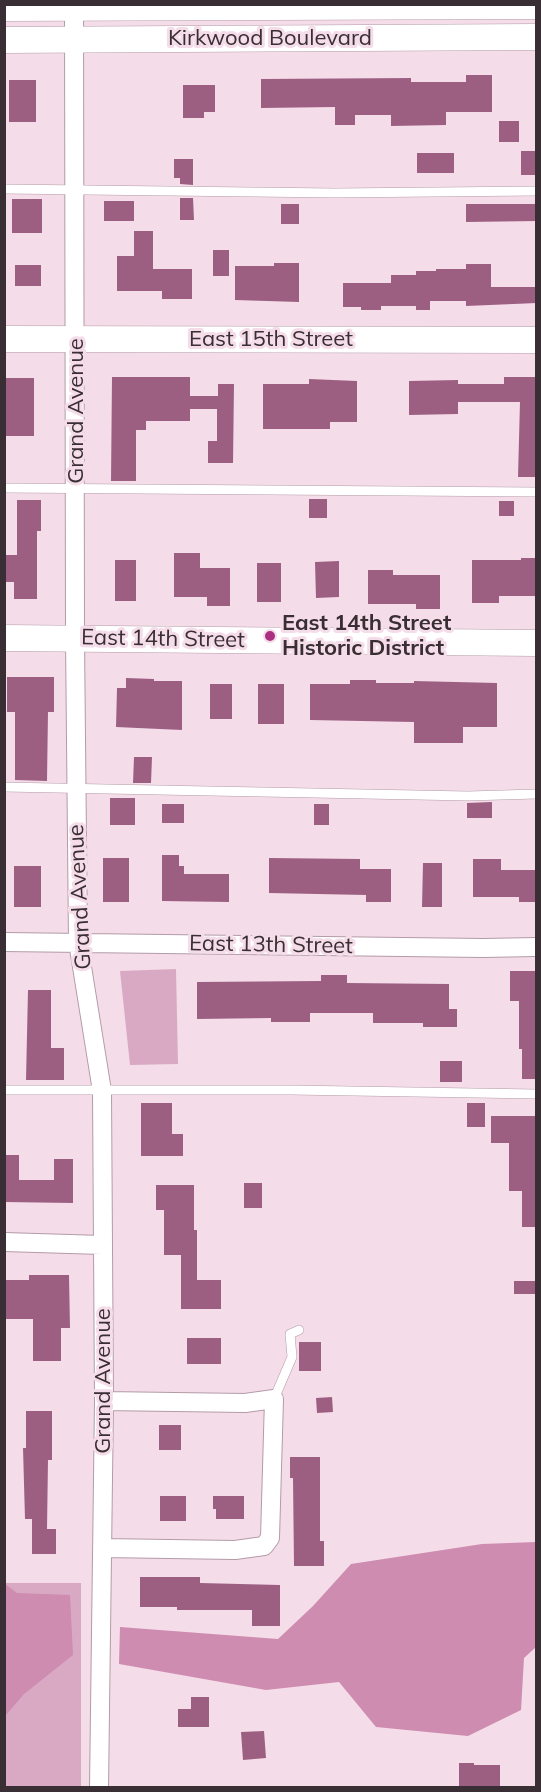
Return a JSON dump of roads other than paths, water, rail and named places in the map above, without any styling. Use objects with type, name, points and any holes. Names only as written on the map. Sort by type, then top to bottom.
[{"type":"street","name":"Grand Avenue","points":[[74,6],[78,942],[102,1091],[104,1401],[99,1788]]},
{"type":"street","points":[[331,6],[332,38]]},
{"type":"street","name":"Kirkwood Boulevard","points":[[4,8],[537,6]]},
{"type":"street","name":"Kirkwood Boulevard","points":[[4,40],[537,37]]},
{"type":"street","name":"East 15th Street","points":[[4,339],[537,340]]},
{"type":"street","name":"East 14th Street","points":[[4,638],[537,643]]},
{"type":"street","name":"East 13th Street","points":[[4,942],[483,948],[537,946]]},
{"type":"street","points":[[4,1242],[102,1245]]},
{"type":"street","points":[[103,1548],[235,1550],[264,1546],[270,1538],[274,1399],[245,1403],[104,1401]]},
{"type":"lane","points":[[4,189],[75,188],[335,193],[537,191]]},
{"type":"lane","points":[[4,488],[537,492]]},
{"type":"lane","points":[[4,787],[468,796],[537,794]]},
{"type":"lane","points":[[4,1090],[291,1090],[537,1094]]},
{"type":"lane","points":[[274,1399],[292,1357],[290,1334],[299,1330]]},
{"type":"place","name":"East 14th Street Historic District","points":[[270,636]]}]
